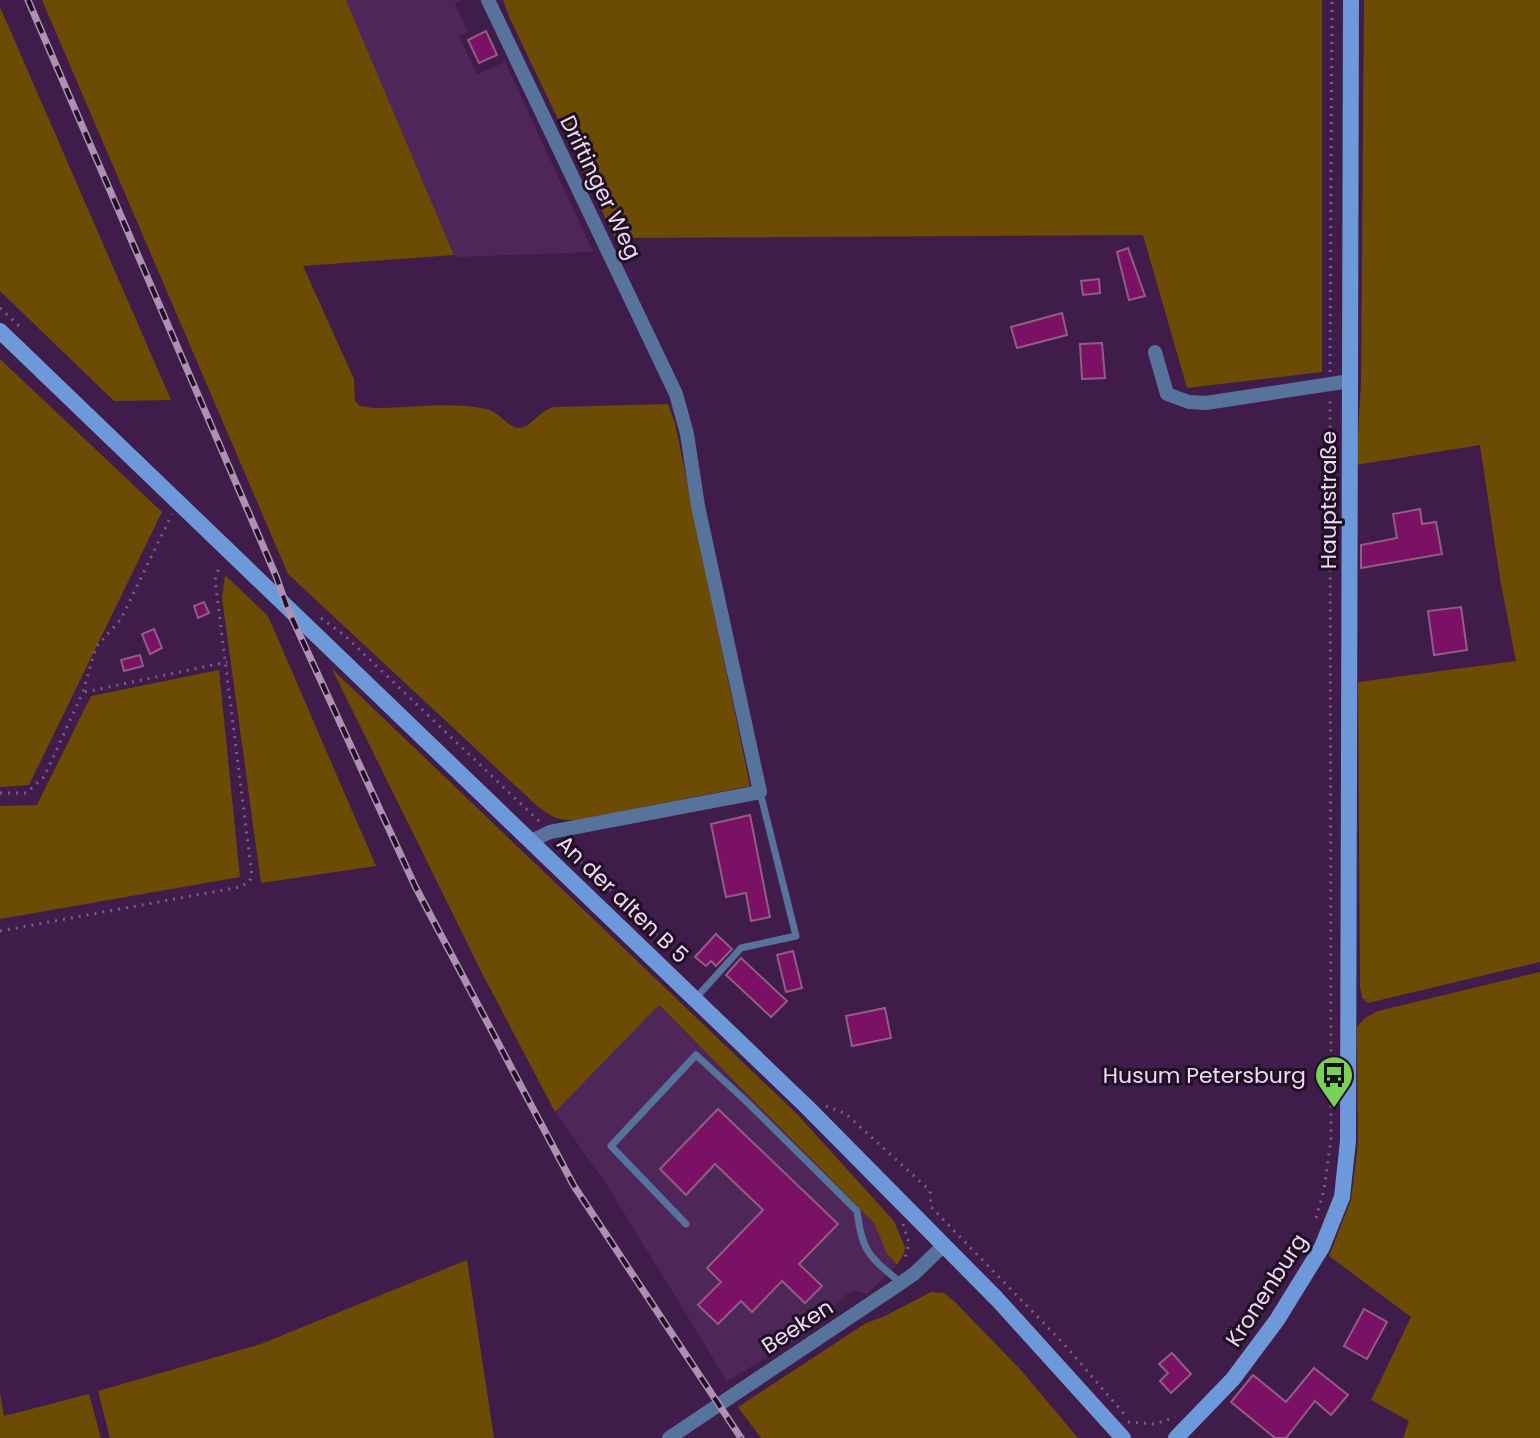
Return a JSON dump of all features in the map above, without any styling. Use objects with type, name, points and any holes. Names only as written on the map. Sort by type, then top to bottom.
[{"type":"main road","name":"Hauptstraße","points":[[1349,1000],[1351,0]]},
{"type":"main road","name":"An der alten B 5","points":[[0,331],[695,999],[1126,1430]]},
{"type":"main road","name":"Kronenburg","points":[[1176,1438],[1233,1379],[1277,1320],[1322,1247],[1342,1197],[1348,1141],[1349,1000]]},
{"type":"street","name":"Driftinger Weg","points":[[488,0],[676,394],[687,434],[698,506],[760,792]]},
{"type":"street","points":[[1155,352],[1167,394],[1189,402],[1206,403],[1350,381]]},
{"type":"street","points":[[531,841],[550,832],[760,792]]},
{"type":"street","name":"Beeken","points":[[669,1438],[901,1283],[944,1245]]},
{"type":"lane","points":[[695,999],[741,948],[796,936],[760,792]]},
{"type":"lane","points":[[686,1224],[611,1146],[696,1055],[857,1211],[859,1232],[867,1255],[901,1283]]},
{"type":"path","points":[[1313,1227],[1324,1190],[1331,1139],[1332,0]]},
{"type":"path","points":[[0,793],[26,793],[44,777],[83,692],[96,647],[121,619],[178,503]]},
{"type":"path","points":[[0,931],[240,887],[249,882],[252,876],[215,580],[228,551]]},
{"type":"path","points":[[83,692],[227,662]]},
{"type":"path","points":[[901,1283],[900,1268],[908,1249],[903,1224],[921,1205],[930,1202]]},
{"type":"path","points":[[1126,1430],[1155,1424],[1185,1411]]},
{"type":"shaded area","points":[[42,0],[346,0],[454,255],[303,266],[354,379],[355,401],[360,406],[373,408],[473,407],[490,410],[517,428],[527,426],[554,407],[668,404],[675,423],[750,786],[577,820],[554,817],[535,804],[288,574]]},
{"type":"shaded area","points":[[346,0],[462,0],[455,4],[468,32],[459,36],[477,74],[505,62],[593,252],[454,255]]},
{"type":"shaded area","points":[[503,0],[1322,0],[1322,372],[1187,388],[1143,235],[615,238]]},
{"type":"shaded area","points":[[1364,0],[1540,0],[1540,962],[1368,1003],[1362,998],[1360,986],[1358,682],[1516,661],[1480,445],[1356,465],[1361,383]]},
{"type":"shaded area","points":[[0,7],[171,400],[114,401],[0,291]]},
{"type":"shaded area","points":[[0,359],[162,512],[29,785],[0,787]]},
{"type":"shaded area","points":[[225,575],[268,616],[376,866],[261,883],[222,598]]},
{"type":"shaded area","points":[[332,669],[797,1114],[894,1221],[905,1247],[897,1265],[887,1254],[874,1223],[659,1005],[555,1112],[482,973]]},
{"type":"shaded area","points":[[219,670],[240,877],[0,919],[0,806],[37,805],[91,696]]},
{"type":"shaded area","points":[[1540,972],[1540,1438],[1403,1438],[1409,1421],[1371,1400],[1411,1317],[1329,1256],[1351,1200],[1358,1144],[1357,1027],[1378,1011]]},
{"type":"shaded area","points":[[658,1005],[874,1223],[891,1260],[897,1265],[867,1294],[854,1290],[809,1332],[727,1381],[605,1182],[555,1112]]},
{"type":"shaded area","points":[[467,1260],[494,1438],[110,1438],[98,1391],[261,1344]]},
{"type":"shaded area","points":[[931,1292],[944,1293],[955,1302],[1020,1369],[1078,1438],[761,1438],[738,1407],[866,1323]]},
{"type":"shaded area","points":[[0,1392],[4,1416],[89,1394],[101,1438],[0,1438]]},
{"type":"building","points":[[486,31],[497,55],[479,63],[468,40]]},
{"type":"building","points":[[1128,248],[1145,296],[1129,300],[1117,252]]},
{"type":"building","points":[[1099,279],[1100,293],[1083,295],[1081,281]]},
{"type":"building","points":[[1062,313],[1067,335],[1017,348],[1011,327]]},
{"type":"building","points":[[1102,343],[1105,378],[1082,379],[1080,344]]},
{"type":"building","points":[[1420,509],[1422,524],[1436,522],[1442,554],[1361,568],[1361,545],[1397,538],[1393,514]]},
{"type":"building","points":[[204,602],[209,613],[198,618],[194,606]]},
{"type":"building","points":[[1461,607],[1467,650],[1434,655],[1428,611]]},
{"type":"building","points":[[154,629],[162,648],[150,654],[142,634]]},
{"type":"building","points":[[140,655],[143,666],[124,671],[121,660]]},
{"type":"building","points":[[750,815],[770,917],[751,921],[746,893],[726,897],[711,824]]},
{"type":"building","points":[[716,934],[732,949],[716,966],[711,961],[706,966],[695,957]]},
{"type":"building","points":[[793,951],[802,988],[786,992],[777,955]]},
{"type":"building","points":[[741,958],[787,1001],[771,1017],[726,975]]},
{"type":"building","points":[[885,1008],[891,1038],[852,1046],[846,1016]]},
{"type":"building","points":[[718,1109],[838,1224],[799,1264],[822,1286],[805,1303],[782,1281],[752,1312],[741,1301],[718,1324],[698,1305],[721,1282],[707,1268],[763,1210],[715,1164],[686,1195],[660,1169]]},
{"type":"building","points":[[1364,1309],[1387,1322],[1367,1359],[1344,1346]]},
{"type":"building","points":[[1172,1353],[1191,1374],[1171,1393],[1160,1381],[1168,1373],[1159,1364]]},
{"type":"building","points":[[1314,1368],[1348,1395],[1331,1415],[1315,1401],[1286,1438],[1275,1438],[1231,1402],[1253,1375],[1286,1402]]},
{"type":"railway","points":[[28,0],[287,607],[415,886],[574,1186],[741,1438]]},
{"type":"place","name":"Husum Petersburg","points":[[1334,1109]]}]
